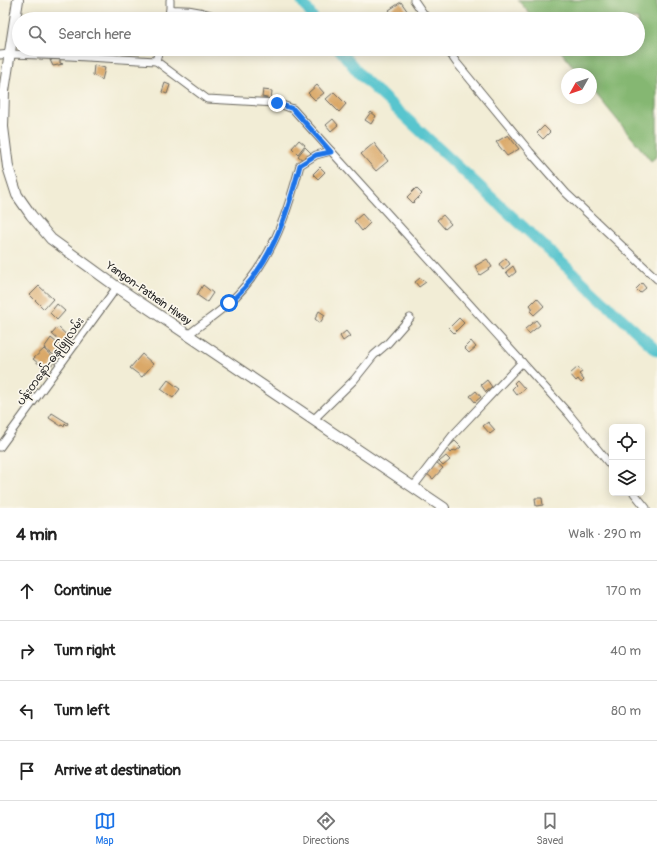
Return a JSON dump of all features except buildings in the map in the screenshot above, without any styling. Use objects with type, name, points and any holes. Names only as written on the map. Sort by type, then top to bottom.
[{"type":"highway","name":"Yangon-Pathein Hiway","points":[[12,25],[5,55],[3,127],[8,167],[17,195],[31,216],[51,238],[118,287],[444,508]]},
{"type":"street","points":[[170,0],[170,10],[187,9],[198,12]]},
{"type":"street","points":[[414,0],[422,12]]},
{"type":"street","points":[[30,56],[156,61],[207,99],[277,103],[293,109],[568,413],[609,462]]},
{"type":"street","points":[[156,61],[157,56]]},
{"type":"street","points":[[452,56],[566,193],[657,279]]},
{"type":"street","points":[[188,335],[229,303],[256,274],[280,232],[294,191],[300,165],[316,155],[331,152]]},
{"type":"street","name":"ပန်းတနော်-ဓနုဖြူလမ်း","points":[[0,447],[118,287]]},
{"type":"street","points":[[313,420],[354,380],[374,355],[388,343],[410,318]]},
{"type":"street","points":[[413,487],[453,435],[522,362]]},
{"type":"street","points":[[636,496],[646,508]]},
{"type":"green space","points":[[518,0],[657,0],[657,156],[651,161],[597,95],[597,68],[574,68],[565,56],[645,56],[645,12],[528,12]]},
{"type":"waterway","points":[[301,0],[309,12]]},
{"type":"waterway","points":[[345,56],[361,76],[657,351]]},
{"type":"route","points":[[229,303],[256,274],[280,232],[294,191],[300,165],[316,155],[331,152],[293,109],[277,103]]}]
